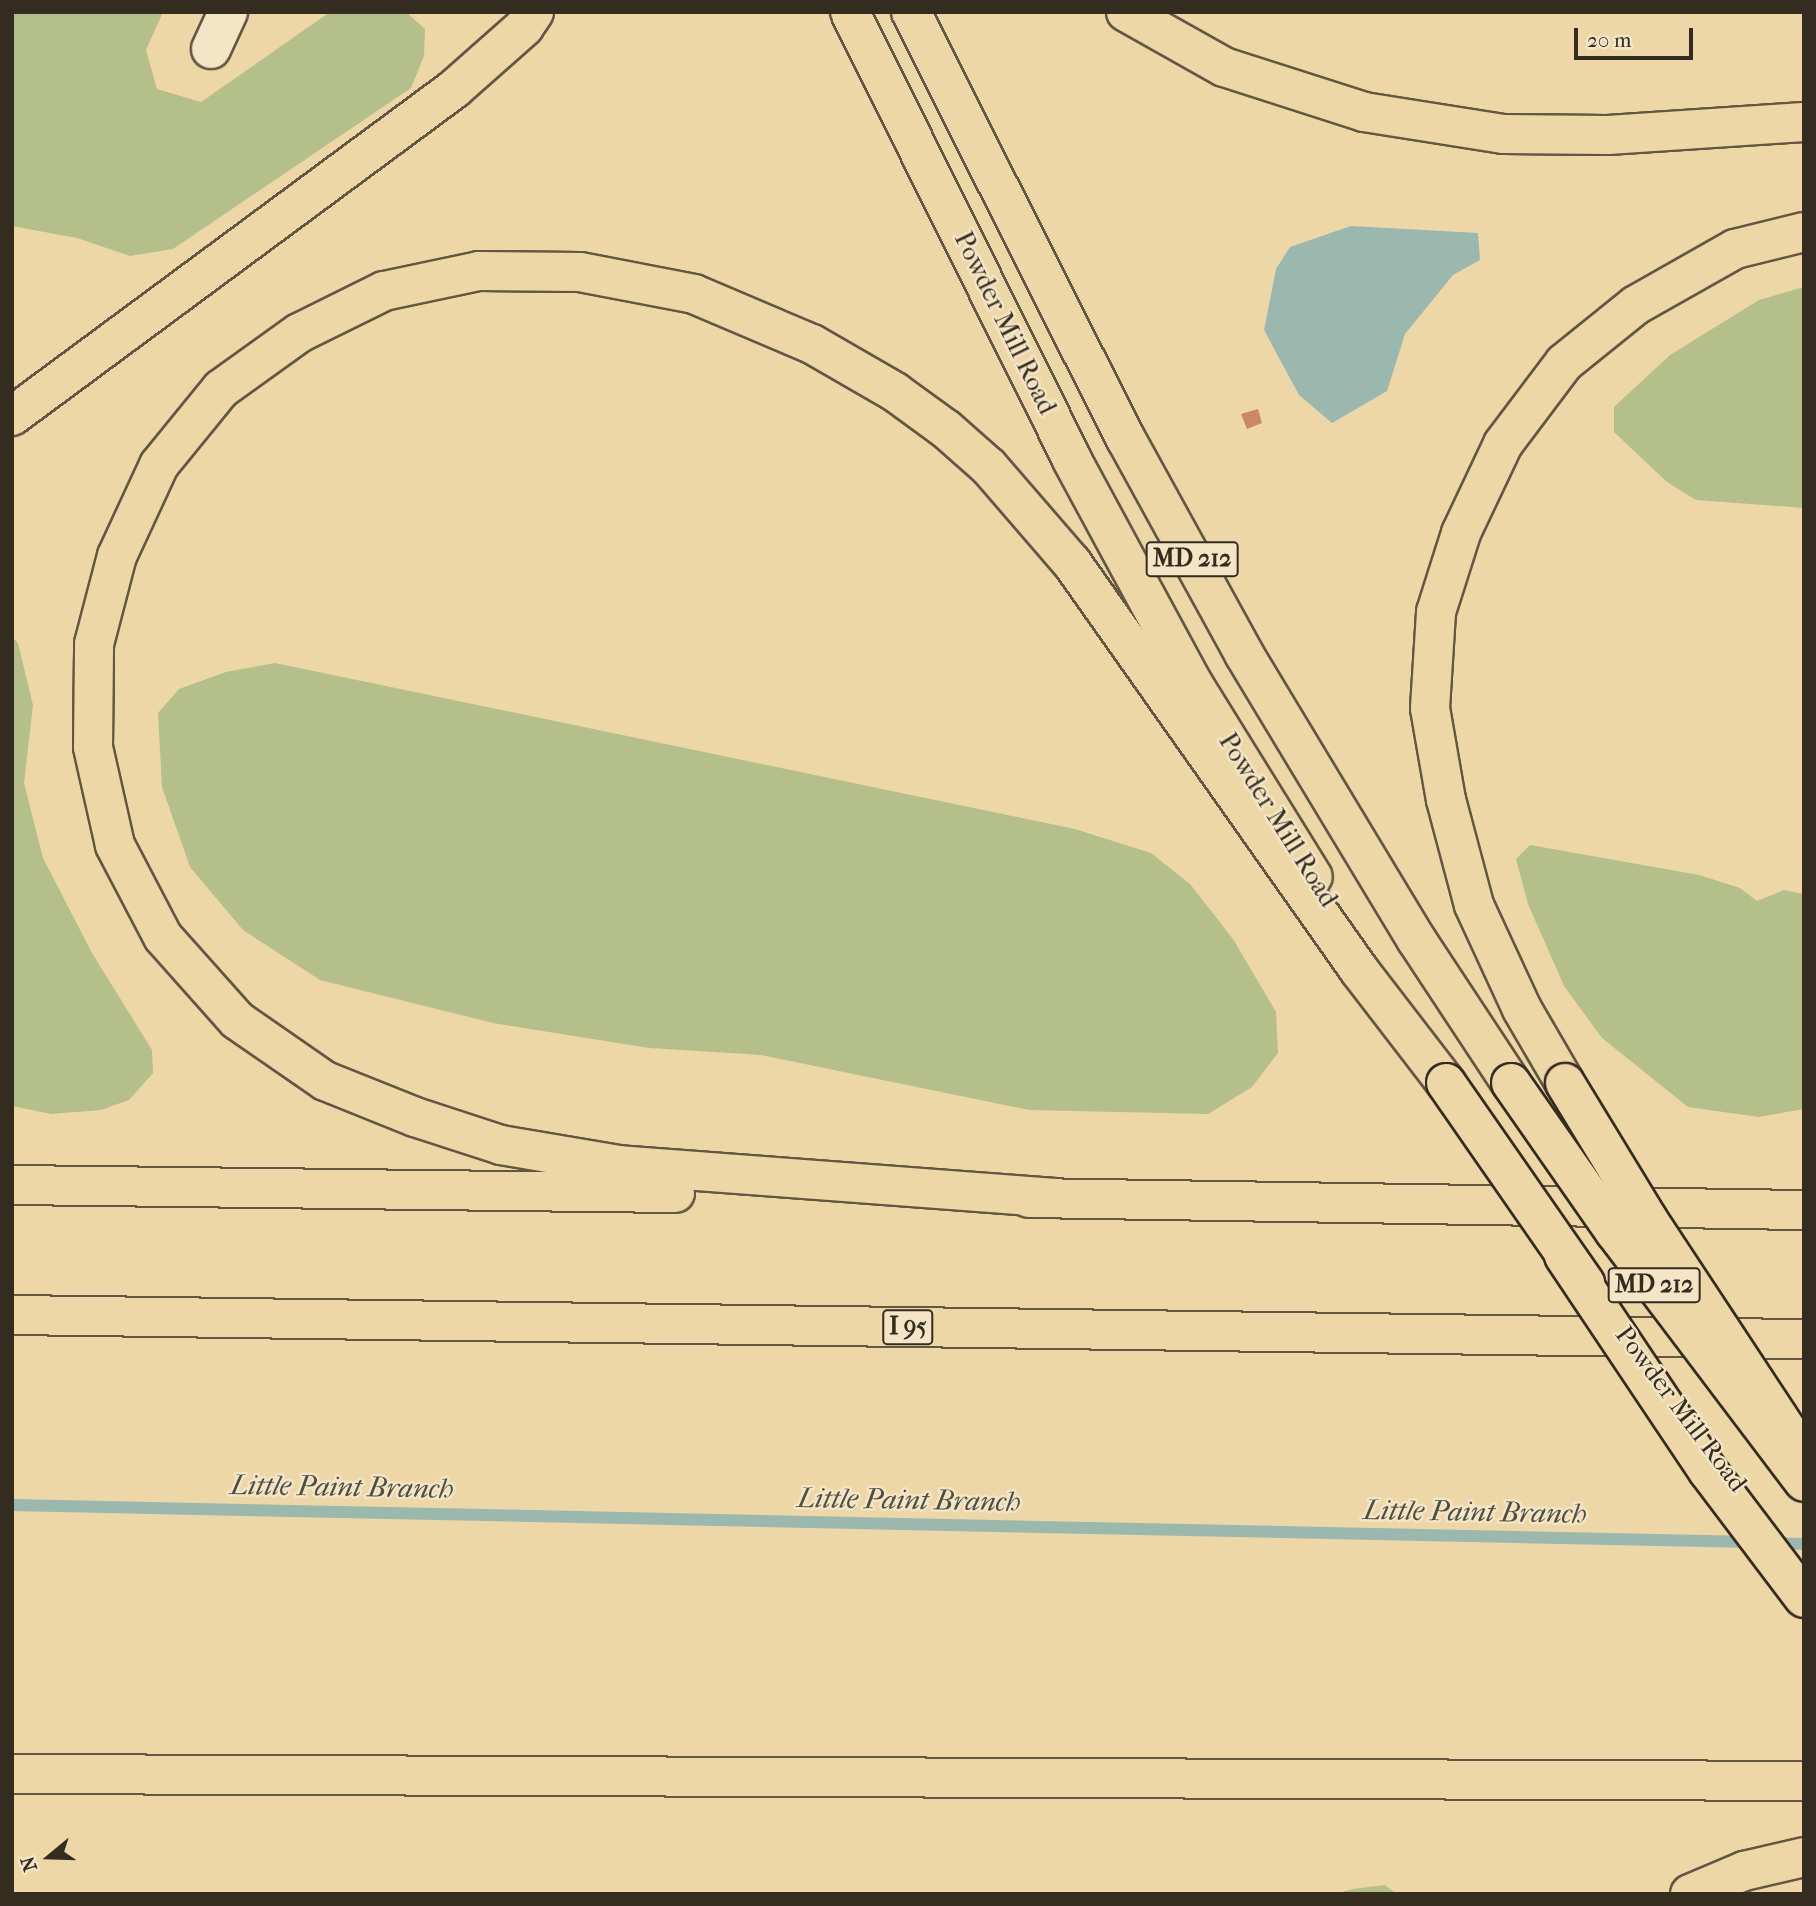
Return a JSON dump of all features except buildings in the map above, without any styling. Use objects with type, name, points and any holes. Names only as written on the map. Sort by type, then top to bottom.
[{"type":"main road","points":[[12,416],[454,89],[524,27],[534,12]]},
{"type":"main road","name":"Powder Mill Road","points":[[850,12],[1072,460],[1192,682],[1368,966],[1564,1256],[1720,1463],[1804,1567]]},
{"type":"main road","name":"Powder Mill Road","points":[[911,12],[1126,439],[1244,654],[1416,939],[1511,1083],[1615,1232],[1804,1482]]},
{"type":"main road","points":[[1126,12],[1224,67],[1376,114],[1503,134],[1608,135],[1804,122]]},
{"type":"main road","points":[[1804,232],[1735,249],[1636,305],[1564,363],[1503,444],[1461,533],[1436,612],[1430,708],[1446,800],[1474,905],[1522,1009],[1647,1218],[1804,1456]]},
{"type":"main road","points":[[1056,1198],[619,1166],[501,1145],[415,1117],[324,1081],[237,1020],[163,937],[115,845],[93,747],[94,644],[117,556],[159,465],[221,389],[299,333],[384,291],[479,271],[580,272],[694,294],[812,344],[895,392],[946,429],[989,467],[1072,563],[1359,971],[1446,1083]]},
{"type":"main road","points":[[1375,1202],[1804,1182]]},
{"type":"main road","points":[[12,1185],[1804,1210]]},
{"type":"main road","points":[[1564,1256],[1708,1471],[1804,1598]]},
{"type":"main road","name":"I 95","points":[[12,1315],[1804,1339]]},
{"type":"main road","points":[[12,1774],[1804,1782]]},
{"type":"main road","points":[[1690,1894],[1744,1871],[1804,1857]]},
{"type":"street","points":[[211,50],[228,12]]},
{"type":"green space","points":[[12,12],[163,12],[146,50],[157,89],[201,102],[330,12],[406,12],[425,29],[424,56],[411,88],[173,249],[130,256],[77,238],[12,226]]},
{"type":"green space","points":[[1804,287],[1804,508],[1696,500],[1667,482],[1614,432],[1614,407],[1670,355],[1759,300]]},
{"type":"green space","points":[[12,637],[18,643],[33,705],[24,783],[43,858],[92,953],[152,1050],[153,1073],[129,1100],[101,1110],[51,1114],[12,1106]]},
{"type":"green space","points":[[275,663],[1075,829],[1151,853],[1190,884],[1233,939],[1276,1012],[1278,1053],[1252,1087],[1208,1114],[1029,1110],[761,1055],[649,1048],[493,1023],[320,980],[243,930],[190,867],[162,787],[158,713],[179,689],[226,672]]},
{"type":"green space","points":[[1530,845],[1699,875],[1740,888],[1757,901],[1784,890],[1804,894],[1804,1109],[1759,1117],[1688,1107],[1602,1038],[1564,986],[1528,904],[1516,859]]},
{"type":"green space","points":[[1385,1885],[1397,1894],[1334,1894],[1353,1889]]},
{"type":"water","points":[[1351,226],[1478,233],[1480,260],[1453,275],[1405,334],[1387,391],[1332,423],[1299,395],[1264,330],[1276,269],[1290,247]]},
{"type":"waterway","name":"Little Paint Branch","points":[[12,1505],[1754,1542]]},
{"type":"waterway","name":"Little Paint Branch","points":[[1773,1543],[1804,1544]]}]
